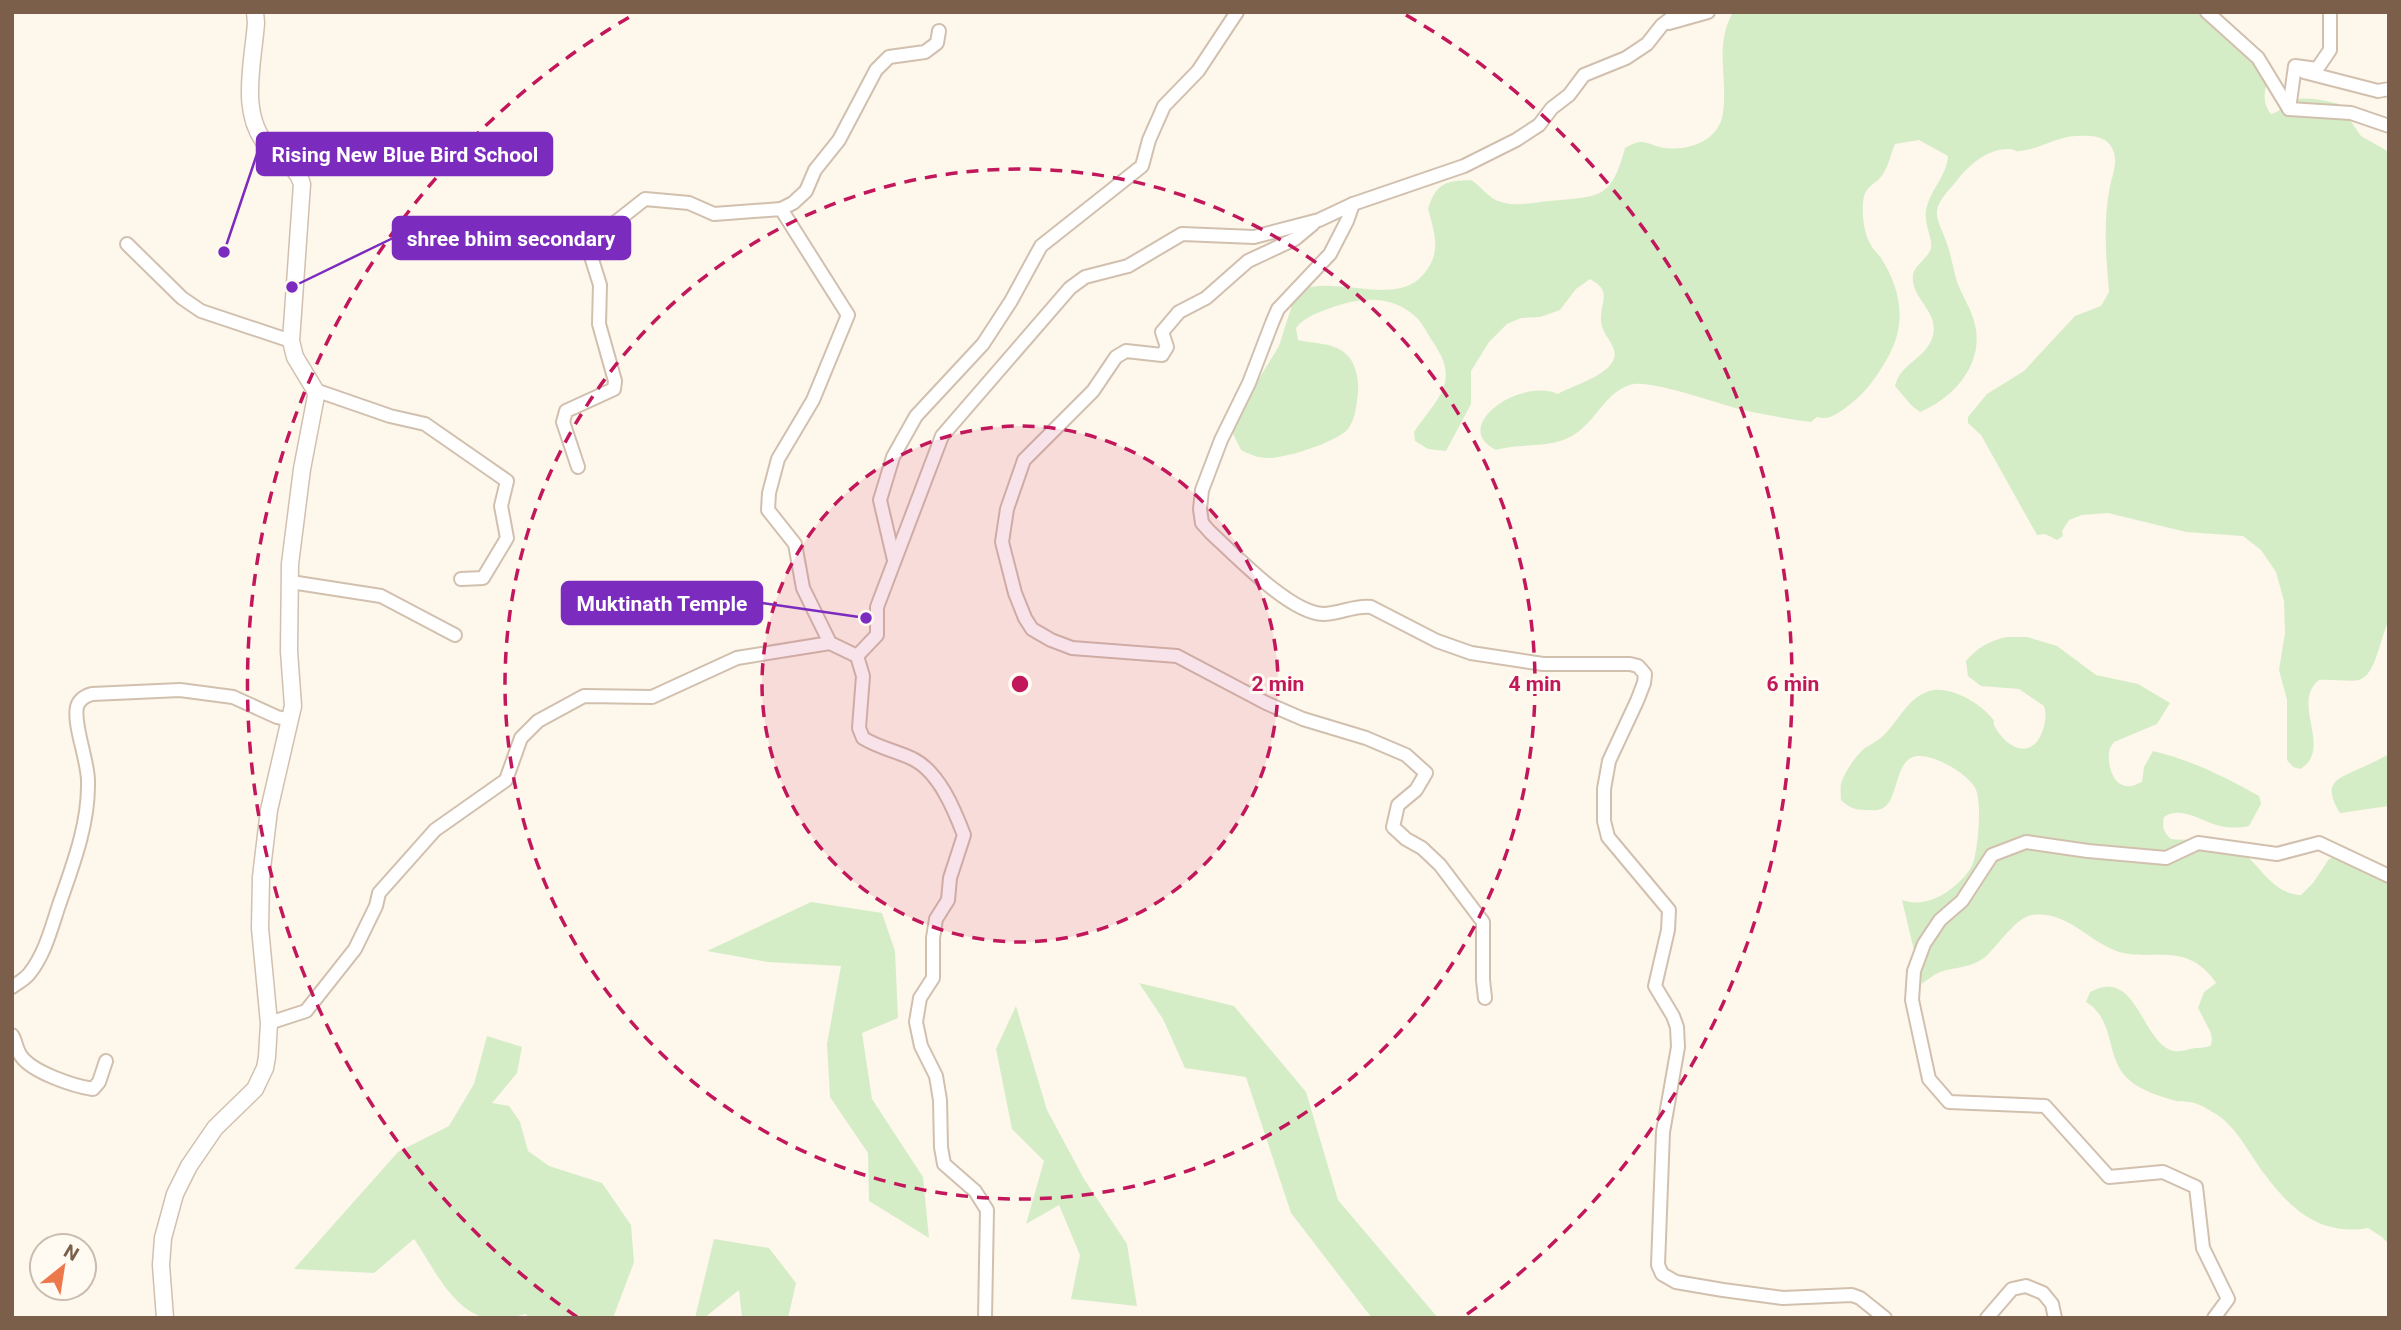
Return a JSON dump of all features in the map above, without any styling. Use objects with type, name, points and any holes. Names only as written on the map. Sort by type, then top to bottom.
[{"type":"street","points":[[255,12],[250,104],[253,123],[270,149],[294,168],[302,184],[291,341],[295,357],[315,390],[390,416],[425,424],[507,481],[501,506],[507,537],[483,578],[461,579]]},
{"type":"street","points":[[894,560],[880,500],[893,457],[916,416],[983,344],[1011,301],[1041,246],[1142,166],[1149,140],[1164,106],[1198,71],[1237,12]]},
{"type":"street","points":[[857,656],[877,635],[877,607],[942,436],[1070,288],[1085,277],[1128,266],[1182,234],[1254,237],[1319,220],[1353,204],[1464,166],[1516,140],[1539,125],[1552,108],[1569,95],[1584,75],[1626,58],[1647,44],[1662,25],[1679,12]]},
{"type":"street","points":[[1662,25],[1708,12]]},
{"type":"street","points":[[2207,12],[2258,58],[2289,109]]},
{"type":"street","points":[[2295,66],[2317,69],[2325,61],[2330,50],[2330,12]]},
{"type":"street","points":[[578,467],[563,422],[566,411],[614,389],[615,381],[599,324],[600,285],[584,234],[611,225],[645,199],[689,203],[714,214],[781,209],[793,203],[806,191],[815,170],[839,140],[876,69],[890,57],[925,52],[933,47],[939,38],[939,31]]},
{"type":"street","points":[[2289,109],[2295,66]]},
{"type":"street","points":[[2295,66],[2329,80],[2378,91],[2389,89]]},
{"type":"street","points":[[2289,109],[2351,113],[2389,126]]},
{"type":"street","points":[[1353,204],[1330,254],[1278,309],[1202,490],[1202,523],[1282,596],[1302,609],[1322,614],[1360,606],[1371,607],[1437,642],[1471,653],[1543,664],[1630,664],[1638,666],[1645,674],[1641,692],[1609,761],[1604,789],[1604,821],[1608,837],[1669,910],[1668,930],[1654,986],[1673,1016],[1677,1027],[1678,1047],[1662,1141],[1658,1265],[1662,1274],[1669,1279],[1723,1290],[1783,1298],[1852,1295],[1860,1298],[1885,1318]]},
{"type":"street","points":[[781,209],[848,315],[813,400],[778,459],[768,493],[768,510],[794,544],[803,588],[830,643]]},
{"type":"street","points":[[1319,220],[1295,239],[1248,261],[1206,298],[1179,312],[1162,332],[1167,348],[1161,355],[1126,351],[1116,357],[1093,391],[1024,460],[1007,509],[1002,542],[1015,593],[1025,618],[1032,628],[1051,640],[1072,648],[1177,656],[1291,713],[1366,738],[1406,755],[1426,773],[1416,790],[1398,805],[1393,827],[1440,865],[1483,922],[1485,998]]},
{"type":"street","points":[[127,244],[182,298],[201,311],[291,341]]},
{"type":"street","points":[[165,1318],[161,1265],[167,1215],[175,1194],[189,1166],[215,1128],[255,1089],[265,1068],[269,1023],[260,928],[261,877],[269,810],[293,706],[289,651],[292,544],[315,390]]},
{"type":"street","points":[[291,582],[381,596],[455,635]]},
{"type":"street","points":[[269,1023],[306,1011],[355,949],[376,906],[379,893],[435,830],[506,780],[521,738],[538,721],[584,696],[652,697],[737,659],[830,643],[857,656],[863,676],[859,728],[863,738],[877,747],[915,760],[931,773],[945,794],[964,835],[950,878],[948,900],[936,919],[933,978],[920,998],[916,1022],[922,1046],[936,1076],[944,1164],[975,1191],[987,1210],[985,1318]]},
{"type":"street","points":[[12,987],[28,976],[40,958],[70,877],[78,847],[87,810],[88,779],[77,718],[77,706],[83,697],[92,694],[180,690],[233,697],[277,717],[291,720]]},
{"type":"street","points":[[2214,1318],[2228,1299],[2203,1248],[2196,1187],[2163,1172],[2109,1177],[2045,1106],[1949,1102],[1929,1079],[1912,1000],[1914,971],[1924,944],[1940,920],[1962,901],[1992,855],[2026,842],[2166,858],[2198,843],[2277,854],[2319,843],[2389,876]]},
{"type":"street","points":[[12,1035],[22,1058],[35,1069],[84,1088],[93,1089],[99,1082],[106,1061]]},
{"type":"street","points":[[1987,1318],[2012,1289],[2026,1286],[2043,1293],[2052,1304],[2055,1318]]},
{"type":"green space","points":[[1733,12],[2205,12],[2252,46],[2267,84],[2265,99],[2271,114],[2299,99],[2317,99],[2339,104],[2361,136],[2389,152],[2389,620],[2374,663],[2365,677],[2355,681],[2319,680],[2311,690],[2309,713],[2313,750],[2309,760],[2300,769],[2293,767],[2287,760],[2287,700],[2279,670],[2285,633],[2284,601],[2276,572],[2261,550],[2243,536],[2186,532],[2108,513],[2082,515],[2069,520],[2062,531],[2063,536],[2057,540],[2045,534],[2037,535],[1981,435],[1968,423],[1968,417],[1987,394],[2024,371],[2075,316],[2101,306],[2109,292],[2106,226],[2115,159],[2107,141],[2098,137],[2062,138],[2027,150],[2001,150],[1985,155],[1971,165],[1941,200],[1937,211],[1938,218],[1957,282],[1974,321],[1976,350],[1965,376],[1956,387],[1920,412],[1895,386],[1902,372],[1926,349],[1933,335],[1932,319],[1916,291],[1913,275],[1931,248],[1926,211],[1945,170],[1948,156],[1919,140],[1895,144],[1885,170],[1868,189],[1863,203],[1867,236],[1894,283],[1899,308],[1897,334],[1887,359],[1868,387],[1859,397],[1832,416],[1817,417],[1811,422],[1786,418],[1743,410],[1657,386],[1634,384],[1617,391],[1585,426],[1569,438],[1496,450],[1484,440],[1481,429],[1485,418],[1495,407],[1526,392],[1558,394],[1603,372],[1614,358],[1614,350],[1601,321],[1603,292],[1590,279],[1576,289],[1560,310],[1540,317],[1521,318],[1507,324],[1489,342],[1471,371],[1471,404],[1446,451],[1428,449],[1415,441],[1414,432],[1443,389],[1446,370],[1441,356],[1420,322],[1408,311],[1386,301],[1375,300],[1351,302],[1328,309],[1307,318],[1296,328],[1298,340],[1340,349],[1352,361],[1358,393],[1354,416],[1348,429],[1310,449],[1275,458],[1254,456],[1241,450],[1233,434],[1233,421],[1279,346],[1299,290],[1330,286],[1381,290],[1397,289],[1411,284],[1423,275],[1433,259],[1435,235],[1428,209],[1434,194],[1448,183],[1471,180],[1493,198],[1513,204],[1581,198],[1601,192],[1608,186],[1620,165],[1625,148],[1632,144],[1645,142],[1665,148],[1684,148],[1710,137],[1723,113],[1724,37]]},
{"type":"green space","points":[[2007,637],[2027,637],[2057,646],[2096,675],[2138,684],[2170,703],[2157,724],[2114,742],[2110,748],[2110,767],[2119,783],[2131,786],[2142,782],[2144,767],[2153,751],[2208,770],[2259,796],[2261,804],[2249,826],[2220,826],[2178,813],[2164,817],[2164,829],[2171,839],[2219,840],[2247,856],[2278,887],[2292,894],[2301,895],[2313,883],[2329,859],[2341,854],[2389,869],[2389,1244],[2368,1228],[2336,1228],[2310,1218],[2276,1189],[2224,1120],[2192,1102],[2176,1101],[2144,1090],[2128,1079],[2121,1070],[2102,1019],[2086,1002],[2090,992],[2105,987],[2117,988],[2126,994],[2164,1046],[2176,1051],[2206,1047],[2211,1045],[2212,1038],[2198,1008],[2204,992],[2216,983],[2204,969],[2192,961],[2179,956],[2123,953],[2104,945],[2065,921],[2044,915],[2032,915],[2013,927],[1980,961],[1940,972],[1922,984],[1902,900],[1919,902],[1935,898],[1950,890],[1968,872],[1974,860],[1978,833],[1977,792],[1970,781],[1957,770],[1934,759],[1919,756],[1905,763],[1891,798],[1887,805],[1879,810],[1858,809],[1846,805],[1841,800],[1841,784],[1862,751],[1883,736],[1911,702],[1934,690],[1950,691],[1980,707],[1993,719],[1999,734],[2010,744],[2023,749],[2035,744],[2044,726],[2044,706],[2019,689],[1981,686],[1968,676],[1966,661],[1970,656],[1984,645]]},
{"type":"green space","points":[[2389,754],[2389,806],[2340,813],[2332,794],[2335,783]]},
{"type":"green space","points":[[811,902],[882,913],[895,951],[898,1018],[862,1033],[872,1099],[923,1177],[929,1238],[869,1201],[868,1153],[830,1097],[827,1044],[841,966],[768,962],[707,951]]},
{"type":"green space","points":[[1139,983],[1234,1006],[1306,1092],[1338,1200],[1438,1318],[1372,1318],[1291,1213],[1246,1077],[1185,1068],[1163,1019]]},
{"type":"green space","points":[[1016,1006],[1047,1110],[1084,1179],[1127,1244],[1137,1306],[1071,1299],[1080,1255],[1059,1205],[1026,1224],[1044,1161],[1012,1129],[996,1049]]},
{"type":"green space","points":[[487,1036],[522,1047],[517,1073],[492,1103],[509,1106],[520,1122],[528,1151],[549,1166],[602,1183],[631,1225],[634,1262],[613,1318],[528,1318],[526,1314],[498,1319],[482,1317],[460,1304],[451,1294],[414,1239],[374,1273],[294,1269],[398,1152],[449,1126],[474,1084]]},
{"type":"green space","points":[[714,1239],[769,1248],[796,1283],[788,1318],[742,1318],[739,1290],[704,1318],[695,1318]]},
{"type":"place","name":"Rising New Blue Bird School","points":[[224,252]]},
{"type":"place","name":"shree bhim secondary","points":[[292,287]]},
{"type":"place","name":"Muktinath Temple","points":[[866,618]]}]
